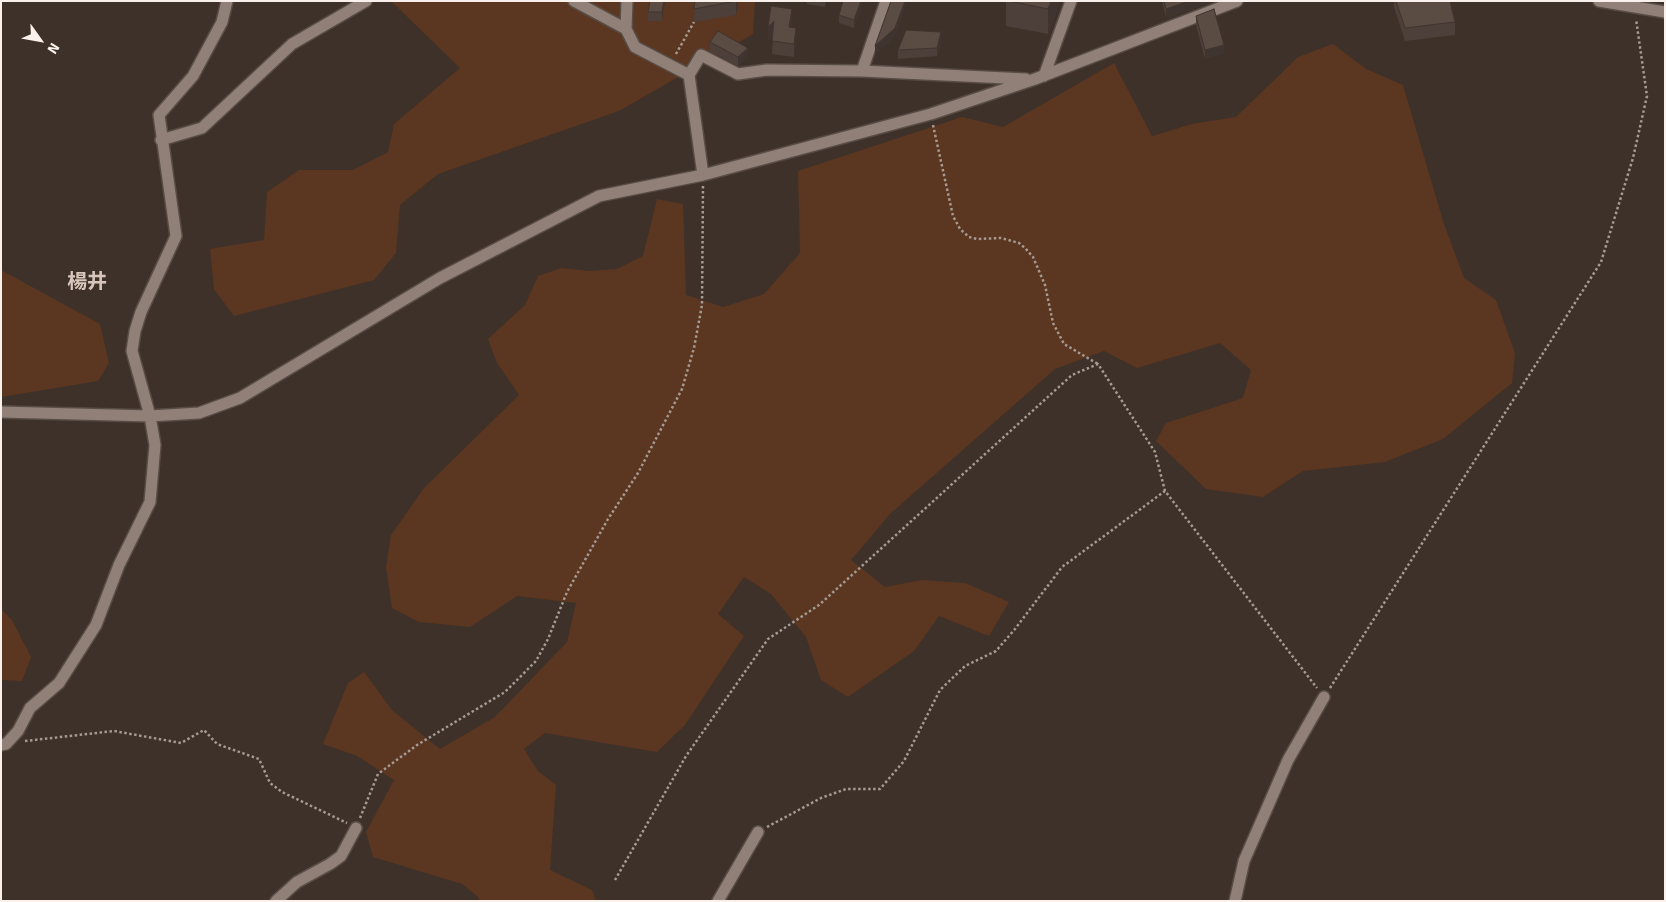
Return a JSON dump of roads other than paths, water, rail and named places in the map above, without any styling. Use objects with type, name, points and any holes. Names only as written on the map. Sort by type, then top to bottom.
[{"type":"street","points":[[4,744],[18,731],[30,708],[59,683],[96,626],[119,565],[150,502],[155,445],[150,416],[132,351],[135,331],[141,312],[176,236],[161,140],[159,114],[193,76],[222,22],[227,1]]},
{"type":"street","points":[[161,140],[202,128],[292,44],[366,1]]},
{"type":"street","points":[[574,1],[626,29]]},
{"type":"street","points":[[627,1],[626,29],[635,47],[689,75]]},
{"type":"street","points":[[862,71],[886,1]]},
{"type":"street","points":[[1039,77],[1071,1]]},
{"type":"street","points":[[1,412],[150,416],[199,414],[240,398],[440,278],[599,196],[703,175],[930,114],[1039,77],[1237,1]]},
{"type":"street","points":[[1599,1],[1665,12]]},
{"type":"street","points":[[703,175],[689,75],[701,55],[738,74],[767,70],[1039,77]]},
{"type":"street","points":[[1235,901],[1244,862],[1284,769],[1324,697]]},
{"type":"street","points":[[276,901],[297,882],[341,856],[356,828]]},
{"type":"street","points":[[718,901],[758,832]]},
{"type":"district","name":"楊井","points":[[87,283]]}]
